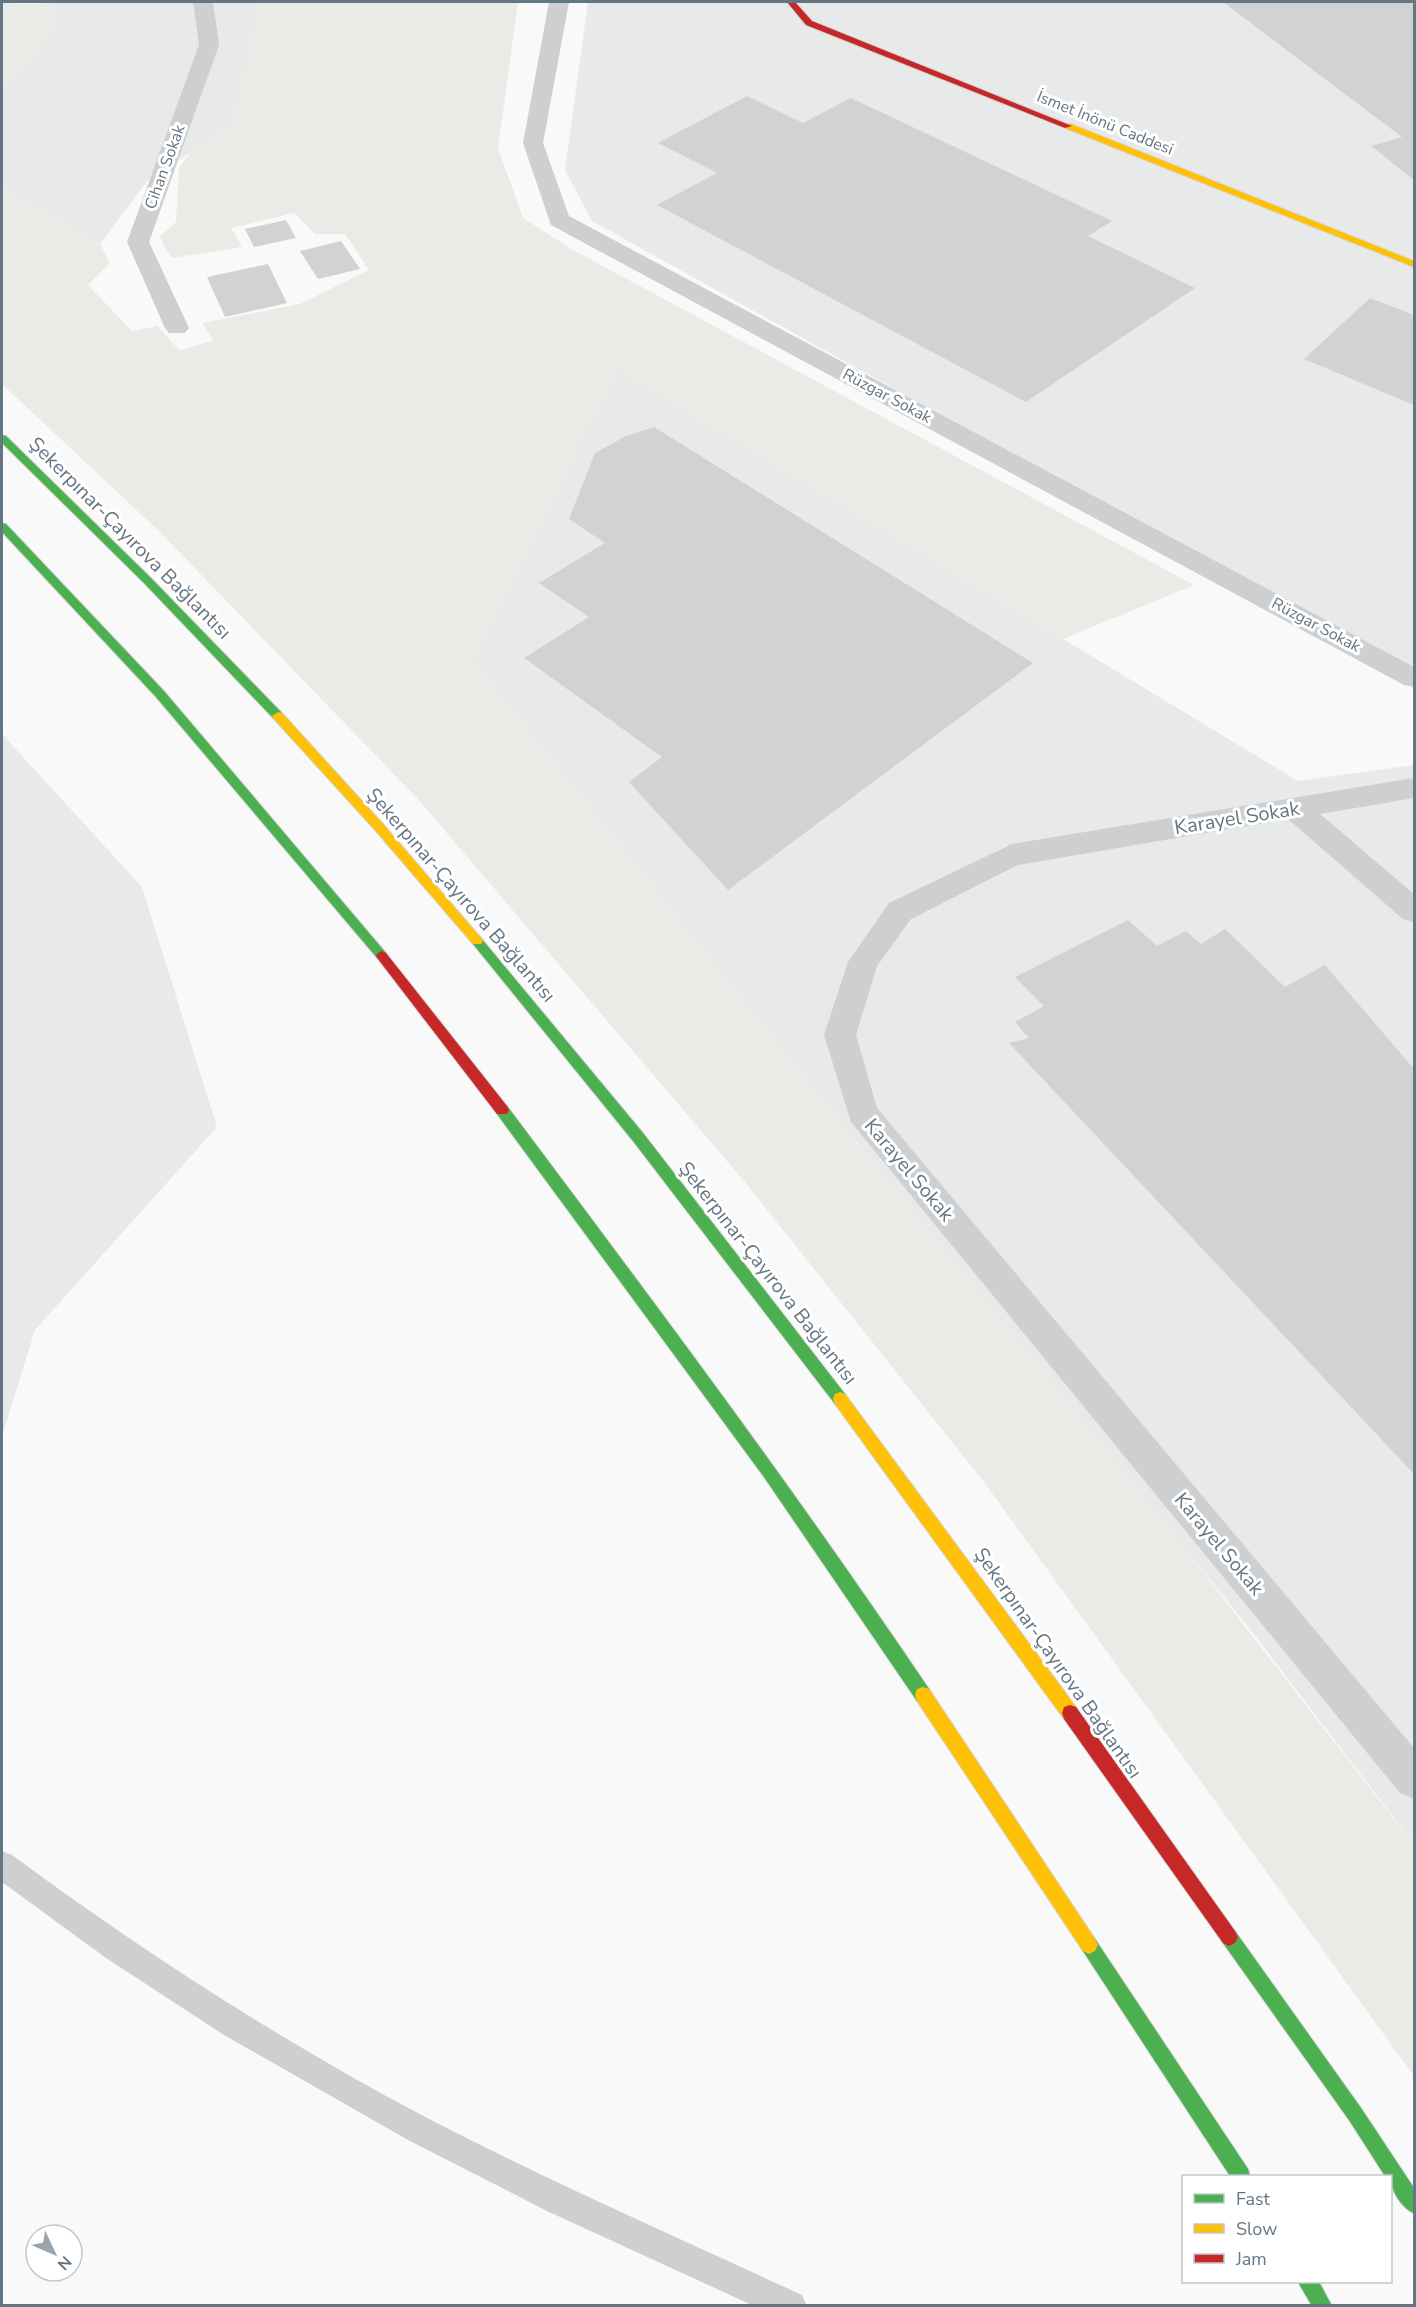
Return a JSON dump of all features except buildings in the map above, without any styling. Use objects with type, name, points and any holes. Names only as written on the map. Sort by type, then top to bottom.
[{"type":"main road","name":"İsmet İnönü Caddesi","points":[[791,2],[809,23],[1414,264]]},
{"type":"main road","name":"Şekerpınar-Çayırova Bağlantısı","points":[[2,438],[87,520],[227,662],[378,825],[500,967],[717,1236],[944,1537],[1355,2114],[1414,2204]]},
{"type":"main road","points":[[2,526],[160,694],[416,996],[642,1296],[864,1605],[1240,2175]]},
{"type":"main road","points":[[1309,2283],[1323,2306]]},
{"type":"street","name":"Cihan Sokak","points":[[177,328],[138,242],[209,45],[203,2]]},
{"type":"street","name":"Rüzgar Sokak","points":[[559,2],[533,143],[559,220],[1414,678]]},
{"type":"street","name":"Karayel Sokak","points":[[1414,788],[1012,855],[900,912],[863,962],[840,1035],[862,1113],[1414,1779]]},
{"type":"street","points":[[1295,809],[1414,911]]},
{"type":"lane","points":[[2,1865],[83,1927],[292,2061],[482,2163],[791,2306]]},
{"type":"shaded area","points":[[2,2],[262,2],[233,125],[148,180],[100,244],[2,189],[2,90],[54,32],[49,4]]},
{"type":"shaded area","points":[[262,2],[518,2],[498,148],[523,218],[573,250],[1194,585],[1063,639],[617,370],[471,659],[772,1038],[1182,1545],[1414,1845],[1414,2076],[984,1482],[744,1181],[416,797],[160,532],[2,384],[2,189],[100,244],[110,263],[88,285],[132,331],[157,326],[180,351],[213,340],[202,323],[300,304],[369,270],[345,234],[315,234],[294,213],[231,228],[242,247],[172,258],[160,236],[176,222],[179,168],[190,153],[233,125]]},
{"type":"shaded area","points":[[588,2],[1414,2],[1414,678],[592,221],[565,170]]},
{"type":"shaded area","points":[[2,3],[49,4],[54,33],[2,90]]},
{"type":"shaded area","points":[[617,369],[1298,781],[1414,765],[1414,1844],[1249,1628],[772,1038],[471,659]]},
{"type":"shaded area","points":[[2,734],[142,887],[217,1127],[35,1330],[2,1436]]},
{"type":"traffic: fast","points":[[2,438],[147,580],[278,716]]},
{"type":"traffic: fast","points":[[2,526],[160,694],[382,956]]},
{"type":"traffic: fast","points":[[477,941],[638,1137],[840,1399]]},
{"type":"traffic: fast","points":[[502,1110],[770,1472],[923,1695]]},
{"type":"traffic: fast","points":[[1229,1937],[1355,2114],[1414,2204]]},
{"type":"traffic: fast","points":[[1089,1945],[1240,2175]]},
{"type":"traffic: fast","points":[[1309,2283],[1323,2306]]},
{"type":"traffic: slow","points":[[1068,126],[1414,264]]},
{"type":"traffic: slow","points":[[278,716],[379,827],[477,941]]},
{"type":"traffic: slow","points":[[840,1399],[1070,1713]]},
{"type":"traffic: slow","points":[[923,1695],[1089,1945]]},
{"type":"traffic: jam","points":[[791,2],[809,23],[1068,126]]},
{"type":"traffic: jam","points":[[382,956],[502,1110]]},
{"type":"traffic: jam","points":[[1070,1713],[1229,1937]]}]
